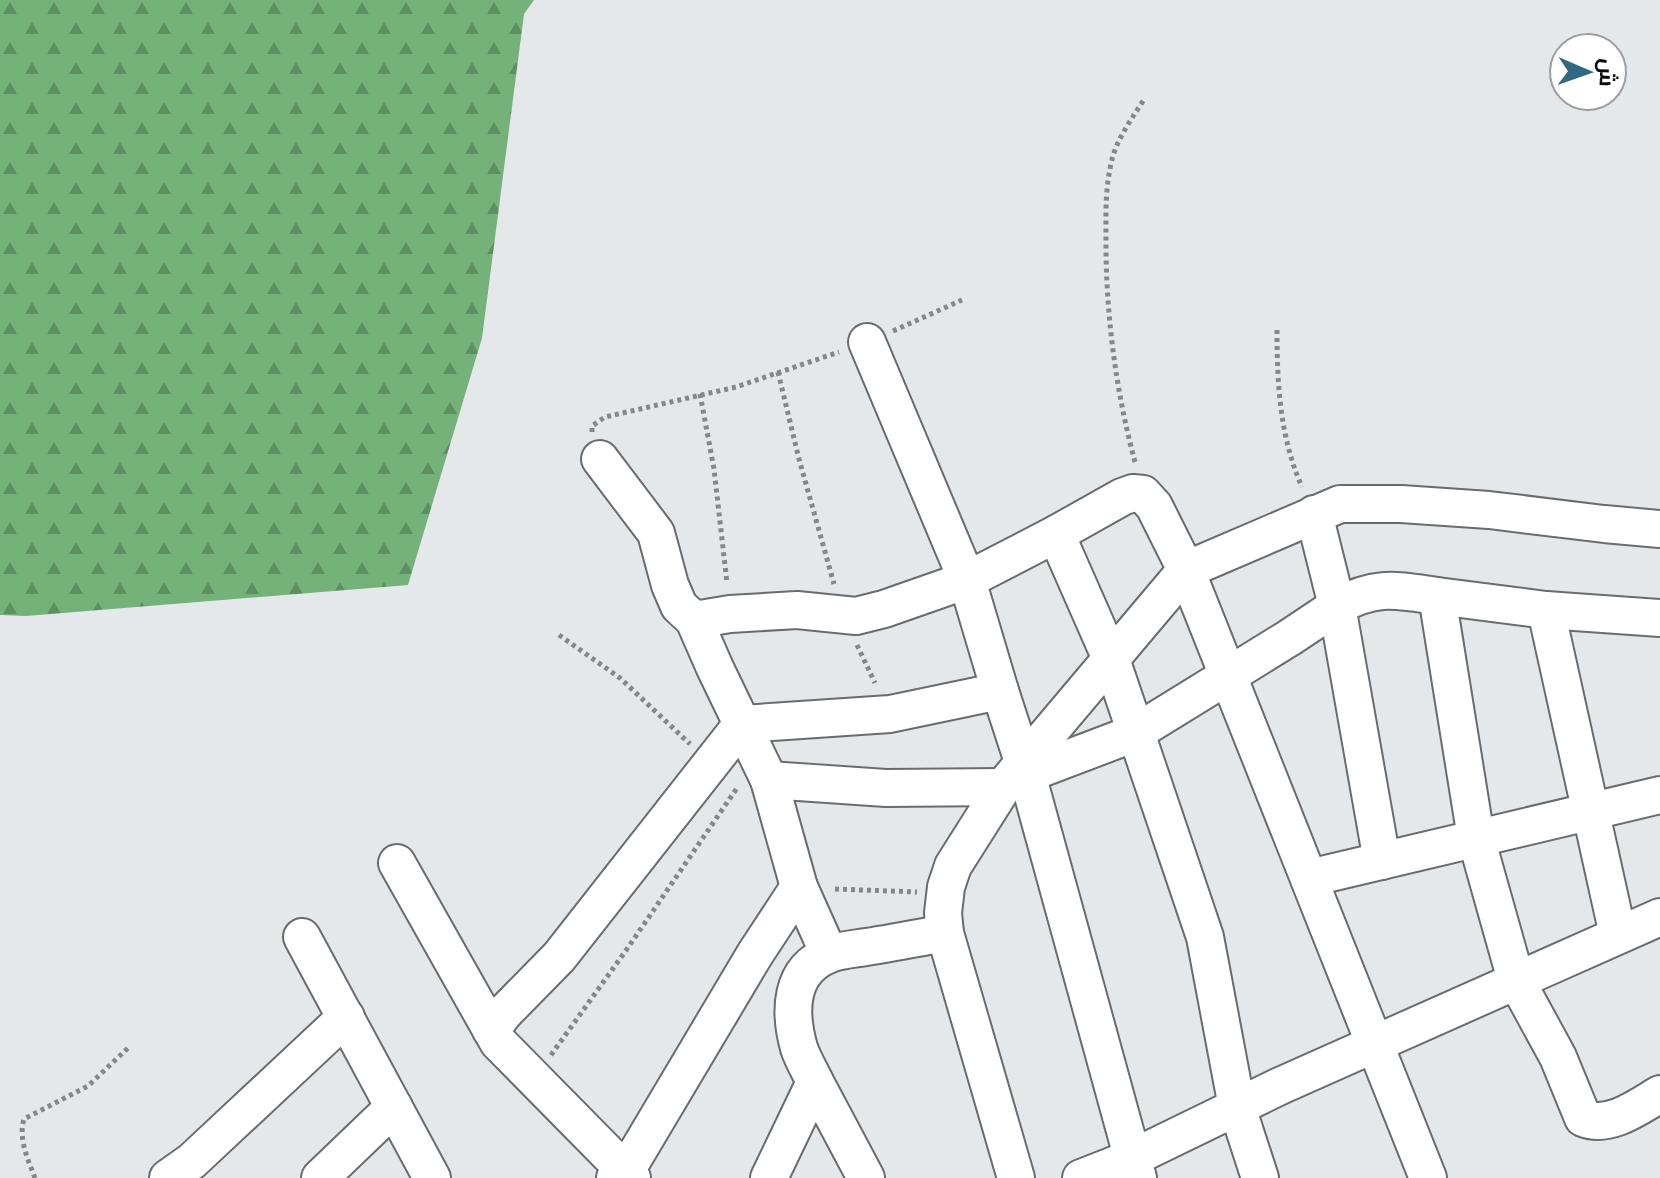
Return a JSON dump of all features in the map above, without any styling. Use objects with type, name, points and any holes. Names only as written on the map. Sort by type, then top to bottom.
[{"type":"street","points":[[867,342],[967,580],[1000,691],[1018,774],[1135,1168]]},
{"type":"street","points":[[600,459],[656,533],[679,606],[694,620],[765,770],[799,887],[829,954]]},
{"type":"street","points":[[694,620],[730,614],[797,610],[856,616],[884,609],[967,580],[1122,497],[1133,493],[1143,494],[1154,506],[1186,570],[1428,1178]]},
{"type":"street","points":[[1016,1178],[945,933],[943,913],[953,866],[1018,774],[1186,570],[1340,504],[1401,504],[1489,510],[1660,529]]},
{"type":"street","points":[[1314,514],[1337,606],[1382,861]]},
{"type":"street","points":[[1056,534],[1111,659],[1205,937],[1237,1107],[1260,1178]]},
{"type":"street","points":[[765,770],[886,788],[1018,774],[1135,733],[1337,606],[1356,596],[1381,590],[1546,610],[1660,618]]},
{"type":"street","points":[[1437,596],[1476,838],[1516,980],[1558,1057],[1583,1118],[1591,1122],[1613,1118],[1660,1094]]},
{"type":"street","points":[[1546,610],[1618,935]]},
{"type":"street","points":[[491,1030],[559,957],[742,724],[890,714],[1000,691]]},
{"type":"street","points":[[1309,878],[1660,795]]},
{"type":"street","points":[[397,863],[498,1042],[624,1176],[755,954],[799,887]]},
{"type":"street","points":[[1081,1178],[1135,1168],[1237,1107],[1660,917]]},
{"type":"street","points":[[866,1178],[800,1050],[793,1007],[798,981],[806,969],[829,954],[945,933]]},
{"type":"street","points":[[302,937],[430,1177]]},
{"type":"street","points":[[168,1178],[192,1161],[346,1017]]},
{"type":"street","points":[[769,1178],[815,1082]]},
{"type":"street","points":[[320,1178],[394,1107]]},
{"type":"path","points":[[1143,494],[1133,457],[1112,340],[1106,282],[1106,215],[1110,167],[1120,138],[1145,98]]},
{"type":"path","points":[[600,459],[591,436],[592,426],[605,417],[736,387],[867,342],[962,300]]},
{"type":"path","points":[[1277,330],[1277,378],[1283,427],[1296,473],[1314,514]]},
{"type":"path","points":[[778,372],[843,615],[890,714]]},
{"type":"path","points":[[700,394],[714,469],[730,614]]},
{"type":"path","points":[[559,635],[620,678],[710,764]]},
{"type":"path","points":[[534,1079],[720,811],[765,770]]},
{"type":"path","points":[[799,887],[946,893]]},
{"type":"path","points":[[35,1178],[22,1135],[24,1119],[88,1086],[129,1047]]},
{"type":"green space","points":[[0,0],[534,0],[524,14],[482,338],[408,585],[26,616],[0,615]]}]
